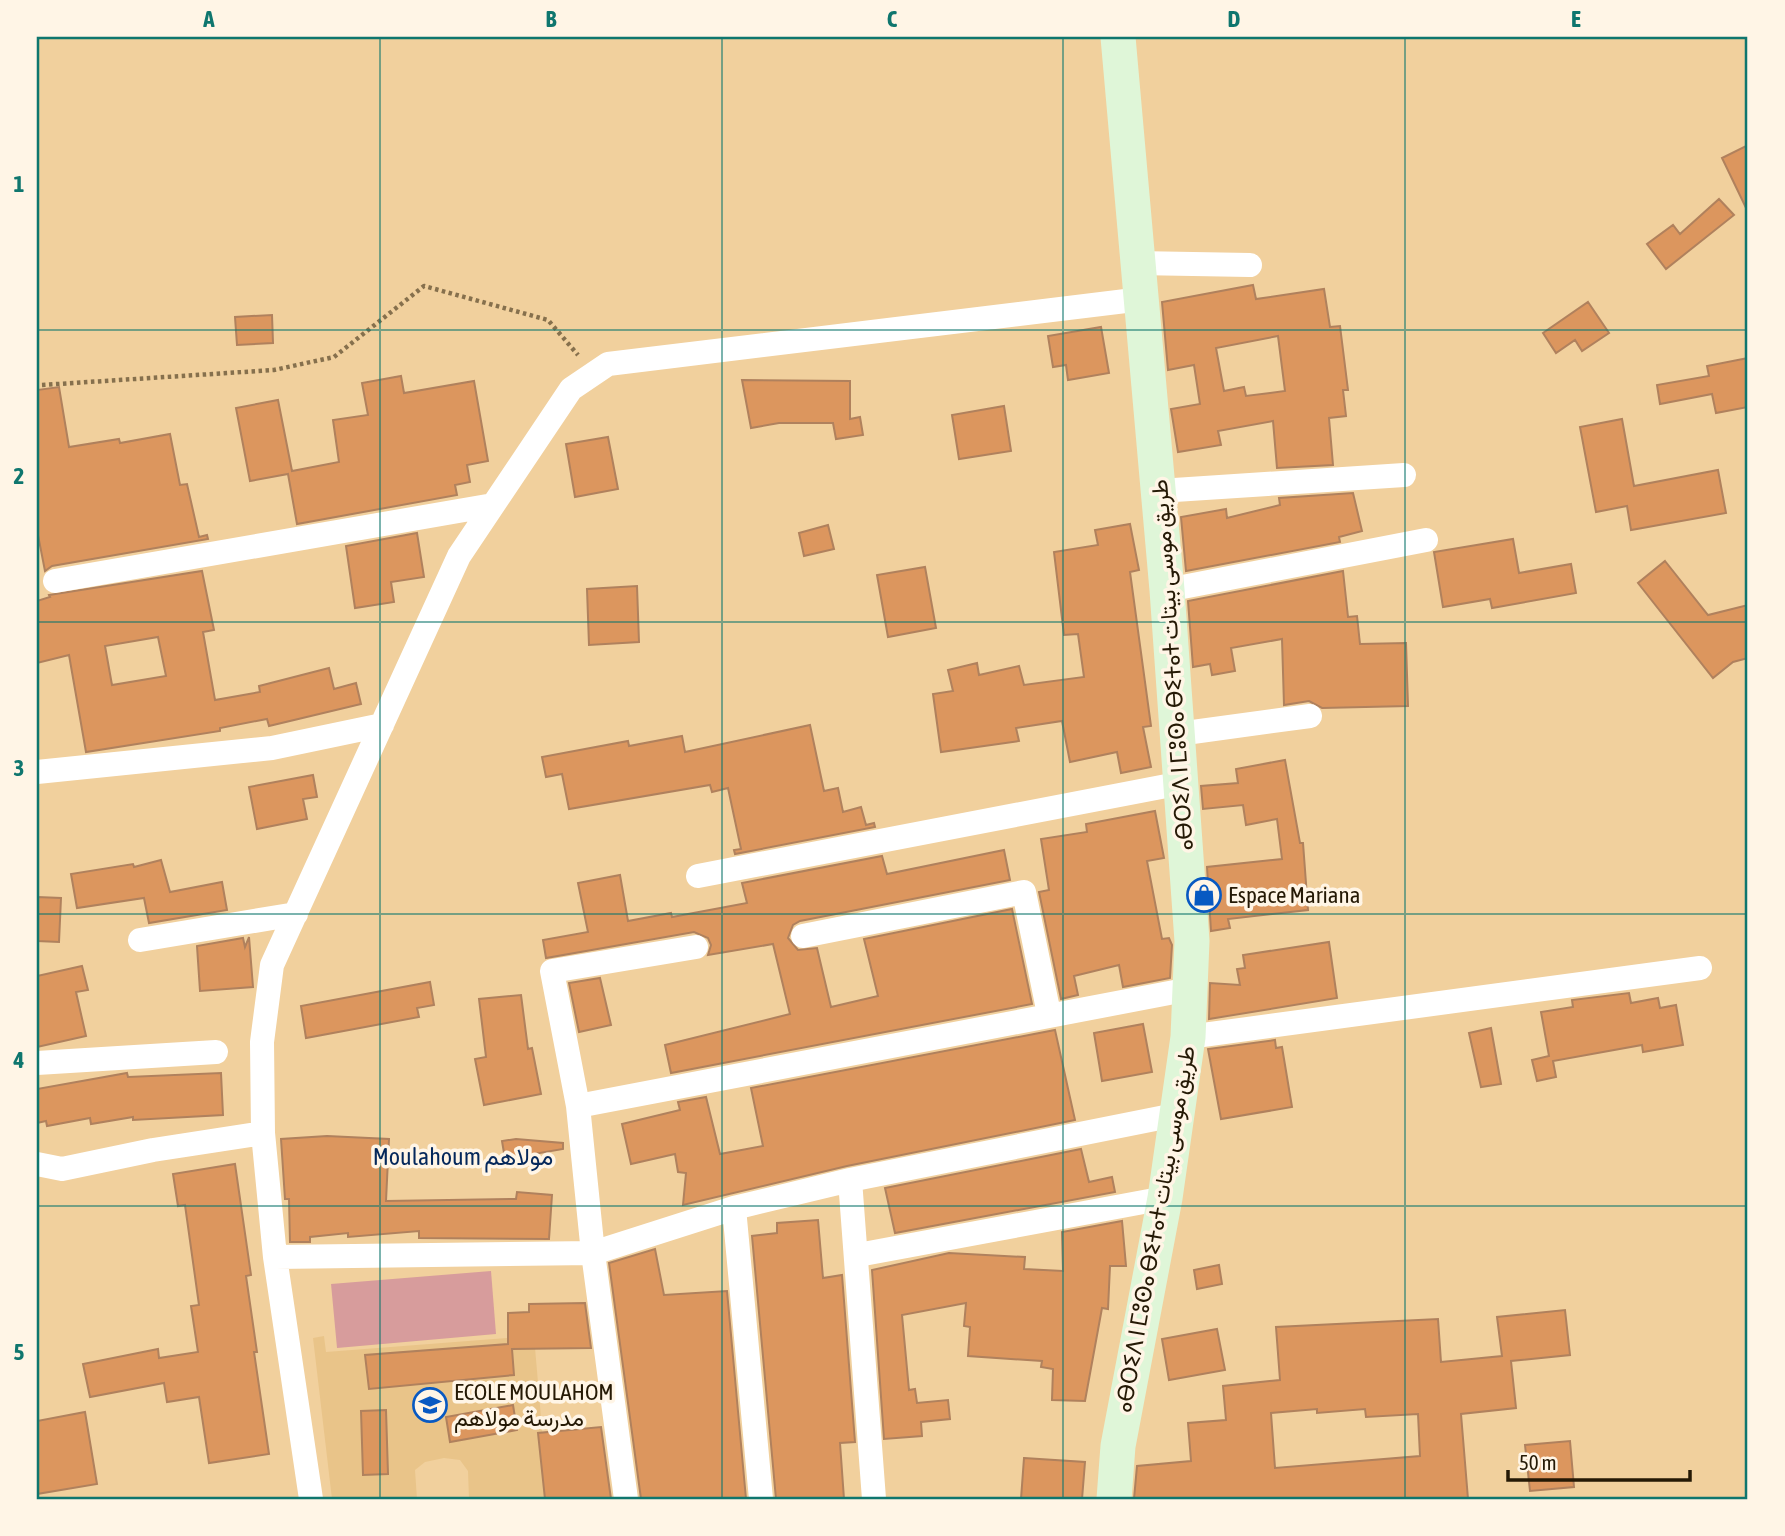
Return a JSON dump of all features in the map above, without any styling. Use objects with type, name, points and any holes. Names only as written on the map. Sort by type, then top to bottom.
[{"type":"street","name":"ⴰⴱⵔⵉⴷ ⵏ ⵎⵓⵙⴰ ⴱⵉⵜⴰⵜ طريق موسى بيتات","points":[[1114,1499],[1118,1446],[1165,1198],[1188,1037],[1192,941],[1159,491],[1142,299],[1136,263],[1118,37]]},
{"type":"street","points":[[1136,263],[1250,265]]},
{"type":"street","points":[[311,1499],[275,1256],[263,1133],[262,1042],[272,965],[459,556],[571,389],[608,364],[1142,299]]},
{"type":"street","points":[[1159,491],[1404,475]]},
{"type":"street","points":[[55,581],[493,505]]},
{"type":"street","points":[[1167,590],[1426,540]]},
{"type":"street","points":[[1178,734],[1310,716]]},
{"type":"street","points":[[37,772],[272,748],[382,725]]},
{"type":"street","points":[[698,876],[1182,783]]},
{"type":"street","points":[[803,936],[1024,892],[1049,1014]]},
{"type":"street","points":[[140,940],[296,914]]},
{"type":"street","points":[[626,1499],[593,1253],[578,1107],[552,971],[696,947]]},
{"type":"street","points":[[1188,1037],[1700,968]]},
{"type":"street","points":[[578,1107],[1049,1014],[1190,989]]},
{"type":"street","points":[[37,1063],[216,1052]]},
{"type":"street","points":[[275,1256],[593,1253],[734,1208],[850,1180],[1175,1115]]},
{"type":"street","points":[[37,1164],[62,1169],[153,1150],[263,1133]]},
{"type":"street","points":[[850,1180],[858,1255],[874,1499]]},
{"type":"street","points":[[858,1255],[1165,1198]]},
{"type":"street","points":[[734,1208],[761,1499]]},
{"type":"path","points":[[42,385],[274,370],[334,357],[424,286],[548,320],[594,374]]},
{"type":"shaded area","points":[[491,1271],[496,1334],[337,1348],[331,1284]]},
{"type":"shaded area","name":"ECOLE MOULAHOM مدرسة مولاهم","points":[[324,1336],[326,1352],[534,1336],[548,1499],[469,1499],[468,1471],[460,1460],[444,1458],[425,1462],[415,1470],[417,1499],[332,1499],[313,1338]]},
{"type":"building","points":[[1748,145],[1748,212],[1722,158]]},
{"type":"building","points":[[1719,199],[1734,215],[1666,269],[1647,244],[1673,225],[1680,234]]},
{"type":"building","points":[[1253,285],[1256,299],[1324,289],[1330,327],[1340,326],[1348,390],[1343,390],[1346,416],[1329,418],[1333,465],[1277,468],[1273,421],[1218,431],[1221,445],[1178,452],[1171,409],[1200,404],[1194,365],[1168,370],[1162,302]],"holes":[[[1278,336],[1285,391],[1246,396],[1244,387],[1224,391],[1216,348]]]},
{"type":"building","points":[[1588,302],[1609,333],[1582,351],[1575,340],[1556,353],[1543,333]]},
{"type":"building","points":[[272,315],[273,343],[237,345],[235,317]]},
{"type":"building","points":[[1101,327],[1109,373],[1068,380],[1066,365],[1053,367],[1048,336]]},
{"type":"building","points":[[1748,358],[1748,407],[1716,413],[1712,394],[1660,404],[1657,385],[1709,376],[1707,366]]},
{"type":"building","points":[[401,376],[404,393],[474,381],[488,461],[467,465],[470,482],[455,485],[457,495],[297,524],[288,474],[250,481],[236,408],[278,400],[292,471],[339,462],[333,420],[368,415],[362,383]]},
{"type":"building","points":[[742,380],[850,381],[850,419],[860,417],[863,435],[836,439],[833,423],[779,423],[751,428]]},
{"type":"building","points":[[59,387],[69,447],[119,439],[120,443],[170,434],[180,485],[187,484],[199,537],[207,535],[208,539],[52,566],[45,571],[37,530],[37,390]]},
{"type":"building","points":[[1004,406],[1011,451],[959,459],[952,415]]},
{"type":"building","points":[[1622,419],[1634,486],[1718,470],[1726,513],[1631,530],[1627,506],[1596,512],[1580,427]]},
{"type":"building","points":[[608,437],[618,489],[575,497],[566,444]]},
{"type":"building","points":[[1353,493],[1362,531],[1339,537],[1340,542],[1186,571],[1181,517],[1226,509],[1227,518],[1280,505],[1279,498]]},
{"type":"building","points":[[1130,524],[1139,570],[1130,572],[1151,726],[1143,727],[1151,767],[1121,773],[1117,752],[1070,762],[1062,721],[1016,728],[1019,741],[941,752],[933,694],[953,691],[948,670],[977,663],[979,675],[1019,666],[1024,685],[1084,677],[1078,634],[1064,635],[1054,552],[1098,545],[1095,530]]},
{"type":"building","points":[[828,525],[834,549],[804,556],[799,533]]},
{"type":"building","points":[[417,533],[424,577],[391,582],[394,602],[355,608],[346,546]]},
{"type":"building","points":[[1513,539],[1519,573],[1571,564],[1576,593],[1492,608],[1490,599],[1443,607],[1434,552]]},
{"type":"building","points":[[1665,561],[1708,615],[1748,605],[1748,658],[1733,662],[1713,678],[1638,583]]},
{"type":"building","points":[[925,567],[936,628],[888,637],[877,575]]},
{"type":"building","points":[[202,571],[214,630],[203,632],[215,700],[260,692],[259,686],[329,668],[334,689],[356,683],[361,704],[269,726],[267,719],[220,728],[220,731],[86,752],[69,655],[37,663],[37,601],[50,597],[49,595]],"holes":[[[158,637],[166,676],[112,685],[105,646]]]},
{"type":"building","points":[[1343,571],[1348,617],[1357,616],[1360,644],[1406,643],[1408,706],[1322,708],[1309,701],[1284,705],[1282,639],[1231,648],[1235,671],[1212,675],[1210,664],[1193,667],[1188,601]]},
{"type":"building","points":[[637,586],[639,642],[589,645],[587,589]]},
{"type":"building","points":[[810,725],[824,791],[838,788],[843,812],[861,807],[866,825],[874,823],[875,827],[735,854],[734,850],[741,849],[728,788],[712,792],[710,785],[569,809],[562,774],[546,777],[542,757],[628,741],[629,746],[682,736],[685,752]]},
{"type":"building","points":[[1285,760],[1300,843],[1303,843],[1308,910],[1228,919],[1230,928],[1211,931],[1207,867],[1282,859],[1277,819],[1246,825],[1243,805],[1203,809],[1201,786],[1238,783],[1236,769]]},
{"type":"building","points":[[313,775],[317,797],[303,799],[307,819],[257,829],[249,787]]},
{"type":"building","points":[[1155,811],[1164,858],[1147,861],[1162,939],[1169,938],[1172,945],[1170,978],[1123,987],[1119,965],[1074,976],[1078,995],[1061,999],[1039,892],[1049,890],[1041,839],[1087,832],[1086,824]]},
{"type":"building","points":[[1004,850],[1010,880],[800,921],[793,925],[788,938],[798,950],[817,948],[831,1007],[878,996],[864,939],[1012,909],[1032,1004],[671,1073],[665,1045],[790,1014],[773,944],[708,955],[711,945],[708,938],[694,932],[546,958],[543,940],[588,932],[578,883],[620,875],[628,921],[671,913],[672,917],[747,903],[742,883],[882,856],[887,874]]},
{"type":"building","points":[[161,860],[170,892],[222,882],[227,910],[149,923],[144,898],[77,908],[71,874],[133,864],[134,867]]},
{"type":"building","points":[[37,897],[61,898],[59,942],[37,941]]},
{"type":"building","points":[[249,937],[253,987],[200,991],[197,946],[243,938],[245,947]]},
{"type":"building","points":[[1329,942],[1337,998],[1209,1019],[1210,983],[1240,985],[1237,969],[1245,968],[1243,955]]},
{"type":"building","points":[[82,966],[88,990],[76,992],[86,1036],[37,1047],[37,976]]},
{"type":"building","points":[[600,978],[611,1025],[579,1032],[569,983]]},
{"type":"building","points":[[430,982],[434,1005],[417,1008],[419,1017],[306,1038],[301,1006]]},
{"type":"building","points":[[1629,993],[1631,1003],[1658,998],[1660,1008],[1676,1005],[1683,1045],[1643,1052],[1642,1045],[1553,1061],[1556,1077],[1537,1081],[1532,1060],[1549,1056],[1541,1012],[1573,1007],[1572,1000]]},
{"type":"building","points":[[521,995],[528,1049],[532,1048],[541,1094],[484,1105],[475,1059],[486,1057],[479,999]]},
{"type":"building","points":[[1143,1024],[1152,1072],[1102,1081],[1094,1033]]},
{"type":"building","points":[[1491,1028],[1501,1084],[1481,1087],[1469,1033]]},
{"type":"building","points":[[1055,1030],[1075,1120],[847,1166],[683,1205],[686,1173],[678,1172],[675,1154],[631,1164],[622,1124],[680,1110],[678,1102],[706,1097],[720,1154],[763,1146],[751,1088]]},
{"type":"building","points":[[1275,1040],[1276,1048],[1282,1047],[1292,1107],[1221,1119],[1208,1049]]},
{"type":"building","points":[[127,1073],[128,1077],[221,1073],[223,1115],[133,1120],[133,1117],[91,1124],[90,1118],[47,1126],[46,1121],[37,1123],[37,1089]]},
{"type":"building","points":[[327,1136],[389,1139],[386,1201],[516,1199],[517,1192],[552,1195],[549,1239],[419,1238],[419,1231],[348,1237],[348,1233],[310,1237],[310,1242],[290,1242],[289,1199],[285,1199],[281,1139]]},
{"type":"building","points":[[516,1139],[563,1143],[563,1149],[505,1159],[502,1141]]},
{"type":"building","points":[[1081,1149],[1089,1182],[1112,1177],[1115,1192],[895,1233],[885,1188]]},
{"type":"building","points":[[235,1164],[251,1275],[246,1276],[257,1352],[254,1352],[269,1454],[209,1463],[199,1397],[167,1402],[164,1383],[90,1397],[83,1364],[158,1349],[159,1358],[198,1352],[191,1306],[199,1305],[185,1205],[178,1206],[173,1174]]},
{"type":"building","points":[[818,1220],[823,1278],[842,1275],[855,1442],[840,1443],[844,1499],[776,1499],[752,1236],[777,1233],[777,1223]]},
{"type":"building","points":[[1122,1221],[1126,1266],[1110,1266],[1108,1309],[1102,1308],[1085,1401],[1052,1400],[1053,1369],[1041,1367],[1042,1361],[968,1356],[970,1327],[964,1326],[966,1303],[902,1315],[909,1390],[915,1389],[917,1403],[948,1400],[950,1419],[921,1422],[922,1436],[884,1439],[872,1270],[949,1253],[1025,1257],[1024,1269],[1063,1271],[1062,1232]]},
{"type":"building","points":[[655,1249],[664,1295],[727,1291],[746,1499],[641,1499],[609,1263]]},
{"type":"building","points":[[1219,1265],[1222,1284],[1197,1289],[1194,1270]]},
{"type":"building","points":[[585,1303],[591,1348],[512,1349],[514,1375],[369,1389],[365,1355],[508,1344],[508,1313],[529,1312],[529,1304]]},
{"type":"building","points":[[1565,1310],[1570,1355],[1511,1361],[1516,1408],[1461,1414],[1468,1499],[1134,1499],[1137,1466],[1191,1461],[1188,1423],[1226,1420],[1223,1386],[1280,1380],[1276,1327],[1438,1319],[1441,1362],[1502,1356],[1497,1317]],"holes":[[[1317,1409],[1317,1413],[1365,1409],[1366,1417],[1418,1414],[1420,1456],[1275,1468],[1271,1413]]]},
{"type":"building","points":[[1217,1329],[1225,1370],[1169,1380],[1162,1339]]},
{"type":"building","points":[[513,1405],[517,1430],[450,1442],[446,1417]]},
{"type":"building","points":[[386,1410],[388,1474],[363,1475],[361,1411]]},
{"type":"building","points":[[85,1412],[97,1484],[37,1494],[37,1421]]},
{"type":"building","points":[[601,1427],[611,1499],[545,1499],[538,1433]]},
{"type":"building","points":[[1570,1441],[1574,1487],[1530,1491],[1525,1445]]},
{"type":"building","points":[[1024,1458],[1085,1462],[1082,1499],[1021,1499]]},
{"type":"place","name":"Espace Mariana","points":[[1204,895]]},
{"type":"place","name":"ECOLE MOULAHOM مدرسة مولاهم","points":[[430,1405]]},
{"type":"district","name":"Moulahoum مولاهم","points":[[463,1157]]}]
